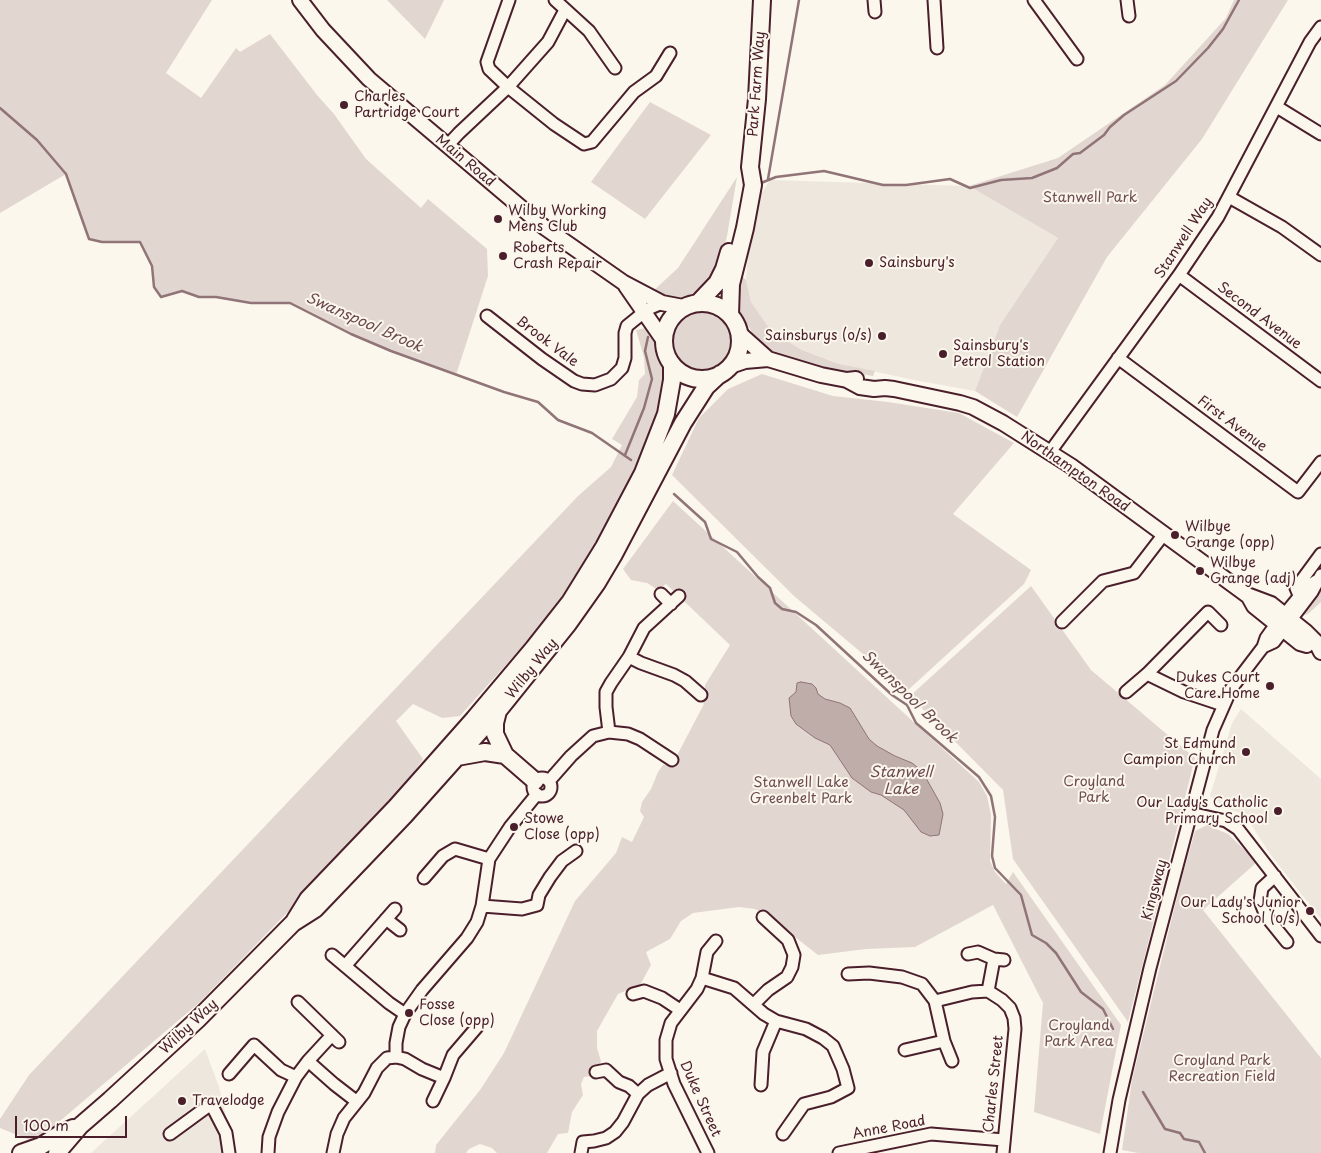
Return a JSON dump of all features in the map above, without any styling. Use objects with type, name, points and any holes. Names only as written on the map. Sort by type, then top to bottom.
[{"type":"highway","name":"Park Farm Way","points":[[730,315],[731,284],[745,228],[753,185],[750,167],[762,0]]},
{"type":"highway","name":"Park Farm Way","points":[[691,305],[717,283],[724,269],[736,224],[744,182],[750,167]]},
{"type":"highway","points":[[705,303],[719,306],[730,315],[739,332],[739,347],[734,360],[725,370],[705,378],[690,377],[683,374],[672,364],[665,349],[664,334],[669,321],[691,305],[705,303]]},
{"type":"highway","name":"Wilby Way","points":[[57,1153],[80,1126],[197,1020],[293,923],[308,899],[396,807],[474,719],[570,602],[604,547],[643,473],[666,414],[672,380],[672,364]]},
{"type":"highway","name":"Wilby Way","points":[[293,923],[315,909],[405,814],[498,711],[568,624],[614,556],[683,423],[706,387],[725,370]]},
{"type":"highway","points":[[498,711],[495,734],[505,755],[540,785]]},
{"type":"highway","points":[[457,757],[485,752],[505,755]]},
{"type":"highway","name":"Wilby Way","points":[[21,1153],[41,1146],[60,1134],[80,1126]]},
{"type":"main road","name":"Main Road","points":[[300,0],[323,30],[355,66],[544,227],[624,283],[662,303],[691,305]]},
{"type":"main road","name":"Main Road","points":[[624,283],[664,341]]},
{"type":"main road","name":"Northampton Road","points":[[739,332],[768,359]]},
{"type":"main road","name":"Northampton Road","points":[[725,370],[745,360],[768,359],[821,375],[847,380],[860,387],[885,388],[941,398],[973,407],[1050,452],[1248,595],[1269,602],[1300,643],[1321,653]]},
{"type":"main road","name":"Northampton Road","points":[[1248,595],[1254,606],[1316,642],[1321,653]]},
{"type":"street","points":[[509,0],[487,62],[489,69],[508,87],[560,128],[587,145],[595,139],[634,92],[656,76],[670,53]]},
{"type":"street","points":[[555,0],[589,31],[615,68]]},
{"type":"street","points":[[874,0],[875,12]]},
{"type":"street","points":[[934,0],[937,48]]},
{"type":"street","points":[[1034,0],[1078,59]]},
{"type":"street","points":[[1127,0],[1129,16]]},
{"type":"street","points":[[447,146],[465,126],[508,87],[548,42],[565,10]]},
{"type":"street","name":"Stanwell Way","points":[[1050,452],[1179,275],[1218,217],[1310,42],[1321,27]]},
{"type":"street","points":[[1277,107],[1321,134]]},
{"type":"street","points":[[1229,197],[1282,227],[1321,255]]},
{"type":"street","name":"Second Avenue","points":[[1179,275],[1321,381]]},
{"type":"street","name":"Brook Vale","points":[[487,316],[560,372],[578,383],[589,385],[606,382],[619,372],[625,358],[625,333],[627,326],[648,308],[662,303]]},
{"type":"street","name":"First Avenue","points":[[1118,358],[1298,492],[1321,462]]},
{"type":"street","points":[[1062,622],[1103,581],[1134,573],[1164,534]]},
{"type":"street","points":[[1299,595],[1296,588],[1321,554]]},
{"type":"street","points":[[1284,622],[1299,595],[1319,578]]},
{"type":"street","points":[[1284,622],[1312,592],[1319,578]]},
{"type":"street","points":[[609,732],[606,692],[629,657],[644,628],[675,600],[661,594]]},
{"type":"street","points":[[1126,692],[1147,674],[1208,612],[1221,625]]},
{"type":"street","name":"Kingsway","points":[[1110,1153],[1127,1064],[1150,968],[1213,730],[1232,689],[1262,647],[1274,642],[1284,622]]},
{"type":"street","points":[[629,657],[674,675],[699,688]]},
{"type":"street","points":[[1147,674],[1184,692],[1223,705]]},
{"type":"street","points":[[396,1057],[399,1027],[405,1014],[422,990],[467,938],[477,922],[482,906],[489,859],[540,785],[594,736],[609,732],[628,734],[640,739],[672,760]]},
{"type":"street","points":[[1190,813],[1226,821],[1238,829],[1321,936]]},
{"type":"street","points":[[424,878],[454,844],[489,859]]},
{"type":"street","points":[[482,906],[522,909],[541,908],[539,895],[550,877],[570,852]]},
{"type":"street","points":[[1275,876],[1262,888],[1260,901],[1266,916],[1288,942]]},
{"type":"street","points":[[345,966],[395,909]]},
{"type":"street","points":[[754,1004],[768,990],[787,977],[792,967],[794,955],[788,940],[763,917]]},
{"type":"street","points":[[386,919],[400,930]]},
{"type":"street","name":"Duke Street","points":[[708,1153],[674,1084],[666,1058],[666,1040],[671,1023],[692,997],[702,978],[709,943]]},
{"type":"street","points":[[934,1002],[972,992],[988,991],[999,960],[981,953],[968,954]]},
{"type":"street","points":[[332,955],[389,1003],[405,1014]]},
{"type":"street","points":[[848,974],[869,973],[902,977],[922,984],[934,1002],[944,1041],[952,1061]]},
{"type":"street","points":[[702,978],[734,988],[764,1014],[776,1021],[806,1029],[833,1046],[844,1070],[848,1088],[830,1097],[804,1104],[783,1134]]},
{"type":"street","points":[[640,989],[662,998],[680,1010]]},
{"type":"street","name":"Charles Street","points":[[988,991],[1002,1000],[1019,1018],[1015,1029],[1003,1153]]},
{"type":"street","points":[[268,1153],[269,1137],[278,1112],[296,1077],[308,1061],[336,1038],[298,1002]]},
{"type":"street","points":[[761,1085],[763,1052],[776,1021]]},
{"type":"street","points":[[433,1101],[453,1055],[477,1027]]},
{"type":"street","points":[[905,1050],[944,1041]]},
{"type":"street","points":[[229,1074],[254,1045],[281,1070],[296,1077]]},
{"type":"street","points":[[333,1153],[337,1134],[344,1118],[364,1093],[378,1068],[387,1058],[405,1059],[422,1069],[444,1078]]},
{"type":"street","points":[[308,1061],[356,1101]]},
{"type":"street","points":[[602,1068],[638,1094]]},
{"type":"street","points":[[580,1145],[606,1138],[615,1132],[623,1122],[638,1094],[648,1085],[671,1073]]},
{"type":"street","points":[[170,1134],[211,1104],[226,1133],[229,1153]]},
{"type":"street","name":"Anne Road","points":[[839,1153],[931,1134],[1004,1140]]},
{"type":"shaded area","points":[[770,180],[969,186],[1058,238],[1000,325],[975,391],[839,364],[802,350],[772,332],[751,302],[746,280],[751,210]]},
{"type":"shaded area","name":"Our Lady's Catholic Primary School","points":[[1241,709],[1321,779],[1321,919],[1270,854],[1245,815],[1226,808],[1210,796],[1232,723]]},
{"type":"shaded area","points":[[205,1049],[219,1087],[235,1153],[91,1153]]},
{"type":"green space","points":[[0,0],[212,0],[166,73],[201,98],[236,48],[240,52],[270,34],[334,114],[366,159],[421,208],[428,199],[487,249],[488,276],[456,375],[351,334],[290,303],[251,303],[216,297],[199,297],[182,291],[161,297],[154,287],[152,266],[140,242],[102,242],[89,239],[66,174],[0,213]]},
{"type":"green space","points":[[387,0],[444,0],[425,39]]},
{"type":"green space","name":"Stanwell Park","points":[[1234,0],[1288,0],[1202,139],[1107,257],[1017,417],[975,391],[1000,325],[1058,238],[969,186],[1058,158],[1165,85],[1226,18]]},
{"type":"green space","points":[[650,102],[711,135],[645,219],[591,182]]},
{"type":"green space","points":[[737,177],[727,236],[718,270],[695,293],[678,298],[662,297],[652,292],[678,268]]},
{"type":"green space","points":[[740,274],[746,280],[751,302],[772,332],[802,350],[839,364],[875,371],[873,376],[819,367],[781,356],[760,343],[737,307]]},
{"type":"green space","points":[[703,308],[716,311],[726,318],[733,328],[736,341],[733,354],[726,364],[716,371],[703,374],[690,371],[680,364],[673,354],[670,341],[673,328],[680,318],[690,311]]},
{"type":"green space","points":[[646,328],[656,343],[667,380],[659,420],[598,544],[565,596],[460,716],[442,718],[413,704],[396,721],[423,759],[396,797],[317,882],[199,1003],[47,1132],[32,1141],[0,1128],[0,1119],[29,1075],[578,496],[611,467],[622,445],[612,439],[637,397],[639,380],[645,374],[644,357],[636,330]]},
{"type":"green space","points":[[762,374],[833,396],[959,413],[1014,443],[953,514],[1031,570],[1024,584],[907,691],[794,596],[672,475],[699,418],[728,389]]},
{"type":"green space","name":"Stanwell Lake Greenbelt Park","points":[[673,501],[979,782],[987,796],[991,815],[990,861],[995,872],[1006,884],[1013,872],[1121,1025],[1100,1134],[1034,1112],[1043,1003],[993,905],[915,947],[866,949],[818,955],[767,915],[755,909],[739,907],[693,913],[681,921],[670,939],[646,952],[651,965],[640,985],[618,994],[597,1031],[597,1048],[601,1061],[599,1066],[593,1076],[584,1077],[581,1084],[583,1095],[572,1112],[568,1133],[558,1134],[547,1153],[497,1153],[492,1148],[480,1144],[469,1149],[466,1153],[435,1153],[436,1145],[480,1090],[504,1053],[575,901],[616,853],[622,837],[632,842],[644,817],[640,811],[642,802],[663,765],[672,765],[704,704],[701,701],[709,693],[705,690],[705,685],[730,645],[666,584],[658,590],[647,583],[631,580],[623,569]]},
{"type":"green space","points":[[1321,585],[1321,602],[1305,615],[1301,612]]},
{"type":"green space","name":"Croyland Park","points":[[1031,586],[1091,670],[1195,758],[1128,1022],[1013,859],[1003,790],[910,696]]},
{"type":"green space","name":"Croyland Park Recreation Field","points":[[1207,825],[1228,834],[1257,862],[1203,910],[1321,1058],[1321,1153],[1138,1153],[1122,1150],[1132,1080],[1181,881],[1195,831]]},
{"type":"water","name":"Stanwell Lake","points":[[797,683],[812,684],[818,694],[825,699],[850,708],[869,739],[877,746],[912,763],[922,771],[940,803],[943,814],[939,835],[930,836],[921,832],[904,810],[881,795],[871,792],[852,778],[830,745],[815,738],[796,724],[791,716],[789,698],[796,692]]},
{"type":"waterway","points":[[768,179],[799,0]]},
{"type":"waterway","points":[[761,183],[776,177],[824,171],[883,185],[906,185],[950,179],[970,188],[1001,180],[1032,178],[1057,168],[1073,154],[1080,153],[1104,135],[1124,115],[1176,81],[1208,48],[1223,29],[1239,0]]},
{"type":"waterway","name":"Swanspool Brook","points":[[0,108],[37,140],[66,174],[89,239],[102,242],[140,242],[152,266],[154,287],[161,297],[182,291],[199,297],[216,297],[251,303],[290,303],[351,334],[391,351],[504,392],[538,402],[558,420],[592,433],[631,460]]},
{"type":"waterway","points":[[625,455],[644,408],[652,379],[645,351],[648,337]]},
{"type":"waterway","name":"Swanspool Brook","points":[[674,494],[705,522],[711,539],[737,552],[770,588],[775,603],[782,609],[796,612],[816,625],[892,695],[907,705],[916,723],[979,777],[991,796],[995,817],[992,856],[995,868],[1021,895],[1032,935],[1046,943],[1056,953],[1081,992],[1103,1009],[1113,1029]]},
{"type":"waterway","name":"Swanspool Brook","points":[[1143,1092],[1165,1129],[1180,1133],[1184,1139],[1199,1142],[1205,1153]]},
{"type":"place","name":"Charles Partridge Court","points":[[344,105]]},
{"type":"place","name":"Wilby Working Mens Club","points":[[498,219]]},
{"type":"place","name":"Roberts Crash Repair","points":[[503,256]]},
{"type":"place","name":"Sainsbury's","points":[[869,263]]},
{"type":"place","name":"Sainsburys (o/s)","points":[[882,336]]},
{"type":"place","name":"Sainsbury's Petrol Station","points":[[943,354]]},
{"type":"place","name":"Wilbye Grange (opp)","points":[[1175,535]]},
{"type":"place","name":"Wilbye Grange (adj)","points":[[1200,571]]},
{"type":"place","name":"Dukes Court Care Home","points":[[1270,686]]},
{"type":"place","name":"St Edmund Campion Church","points":[[1246,752]]},
{"type":"place","name":"Our Lady's Catholic Primary School","points":[[1278,811]]},
{"type":"place","name":"Stowe Close (opp)","points":[[514,827]]},
{"type":"place","name":"Our Lady's Junior School (o/s)","points":[[1310,911]]},
{"type":"place","name":"Fosse Close (opp)","points":[[409,1013]]},
{"type":"place","name":"Travelodge","points":[[182,1101]]},
{"type":"park label","name":"Croyland Park Area","points":[[1079,1034]]}]
